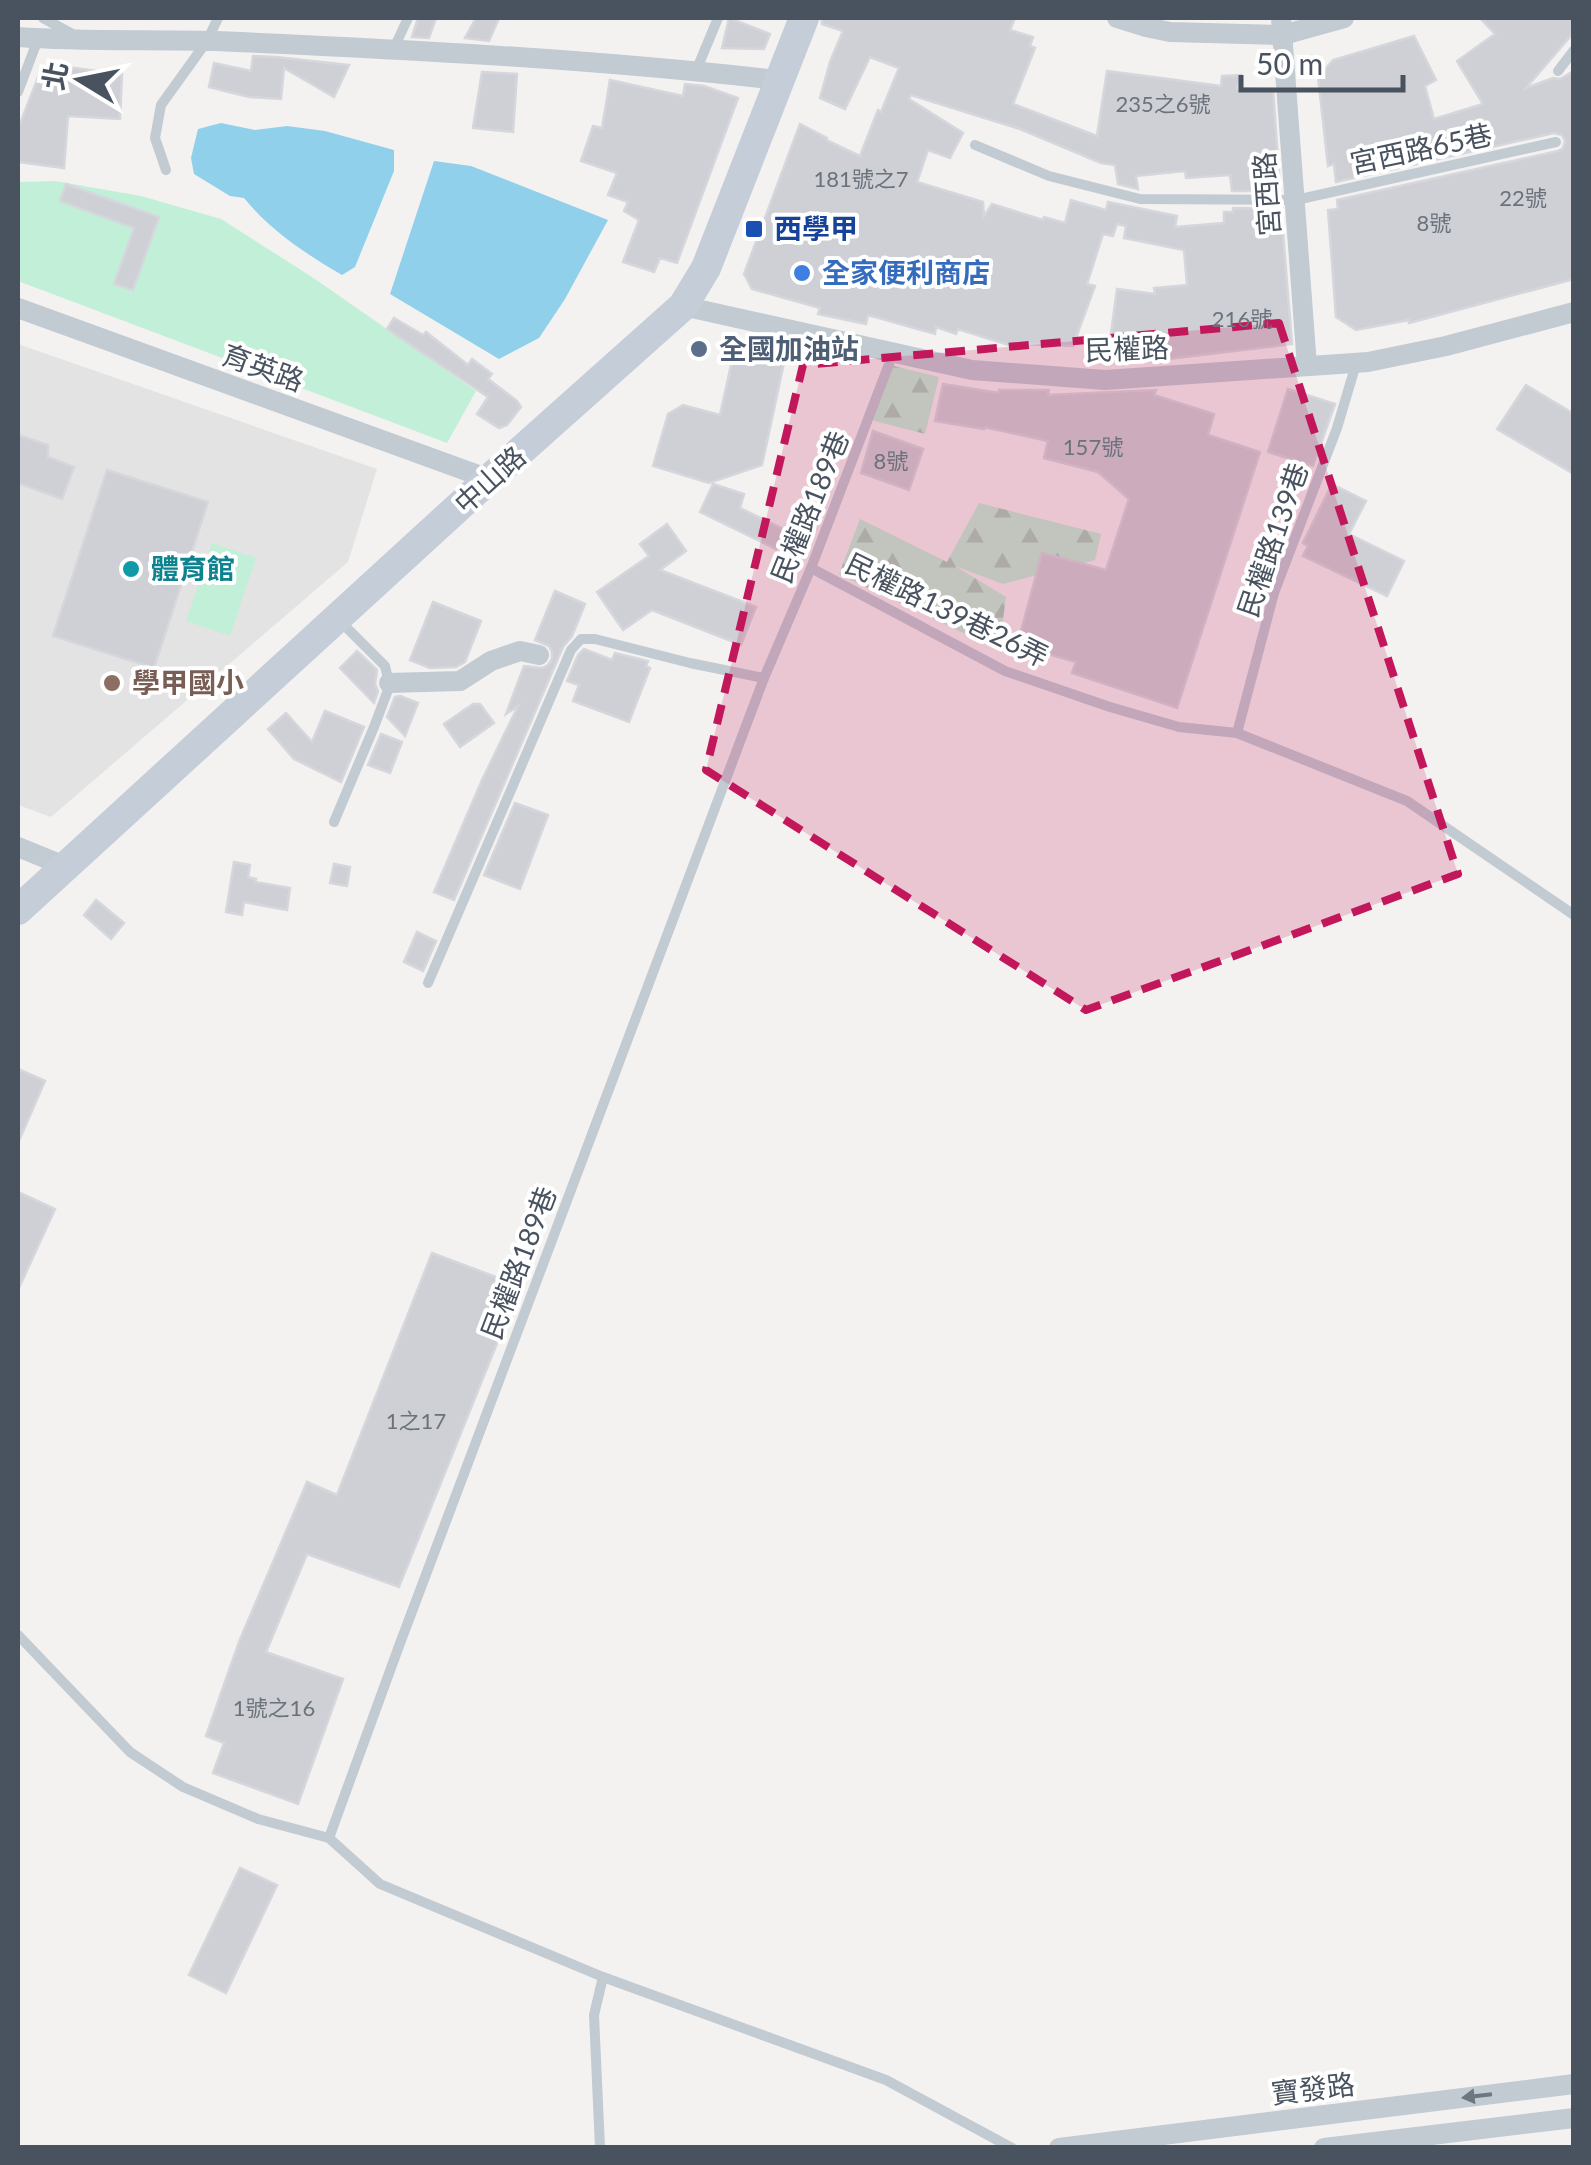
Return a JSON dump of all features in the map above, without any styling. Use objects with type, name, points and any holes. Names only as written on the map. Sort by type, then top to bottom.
[{"type":"main road","name":"中山路","points":[[18,910],[683,306],[706,268],[804,18]]},
{"type":"street","points":[[1117,18],[1170,32],[1282,26],[1344,18]]},
{"type":"street","name":"宮西路","points":[[1282,26],[1307,366]]},
{"type":"street","points":[[28,38],[394,49],[778,80]]},
{"type":"street","name":"民權路","points":[[683,306],[972,370],[1105,380],[1356,364],[1446,346],[1574,312]]},
{"type":"street","name":"育英路","points":[[18,308],[489,479]]},
{"type":"street","points":[[389,683],[460,681],[491,661],[520,651],[538,655]]},
{"type":"street","points":[[18,846],[67,867]]},
{"type":"street","name":"寶發路","points":[[1059,2148],[1574,2084]]},
{"type":"street","points":[[1324,2148],[1574,2118]]},
{"type":"lane","points":[[43,18],[86,41]]},
{"type":"lane","points":[[166,170],[155,138],[161,105],[208,41],[218,18]]},
{"type":"lane","points":[[394,49],[408,18]]},
{"type":"lane","points":[[696,71],[718,18]]},
{"type":"lane","points":[[18,92],[28,38]]},
{"type":"lane","points":[[1558,72],[1574,50]]},
{"type":"lane","name":"宮西路65巷","points":[[975,145],[1049,176],[1140,199],[1296,200],[1556,142]]},
{"type":"lane","name":"民權路189巷","points":[[329,1838],[764,678],[811,568],[894,351]]},
{"type":"lane","name":"民權路139巷","points":[[1237,733],[1274,593],[1338,428],[1356,364]]},
{"type":"lane","name":"民權路139巷26弄","points":[[811,568],[1005,671],[1179,727],[1237,733],[1407,802],[1574,915]]},
{"type":"lane","points":[[334,822],[389,683],[385,666],[338,619]]},
{"type":"lane","points":[[428,982],[571,650],[580,638],[764,678]]},
{"type":"lane","points":[[18,1635],[130,1752],[183,1788],[258,1818],[329,1838],[380,1884],[602,1977],[886,2080],[1012,2148]]},
{"type":"lane","points":[[600,2148],[594,2015],[602,1977]]},
{"type":"highlighted area","points":[[1279,323],[1458,874],[1086,1010],[706,770],[803,365]]},
{"type":"shaded area","name":"學甲國小","points":[[18,344],[377,469],[348,562],[51,817],[18,805]]},
{"type":"green space","points":[[55,181],[141,196],[221,219],[315,279],[476,391],[447,443],[18,281],[18,182]]},
{"type":"green space","points":[[890,365],[939,377],[925,434],[871,420]]},
{"type":"green space","points":[[979,503],[1101,534],[1095,560],[1003,584],[955,566],[1006,597],[999,650],[839,574],[860,519],[947,562]]},
{"type":"green space","points":[[212,543],[256,558],[230,636],[186,621]]},
{"type":"water","points":[[221,123],[255,130],[287,126],[325,131],[394,150],[394,171],[355,267],[342,275],[289,241],[244,198],[230,196],[194,174],[191,158],[198,129]]},
{"type":"water","points":[[434,161],[471,166],[608,220],[539,338],[499,359],[390,294]]},
{"type":"building","points":[[418,18],[436,18],[429,38],[412,37]]},
{"type":"building","points":[[476,18],[499,18],[489,41],[465,38]]},
{"type":"building","points":[[729,18],[770,34],[764,49],[722,48]]},
{"type":"building","points":[[822,18],[1015,18],[1010,30],[1033,37],[1030,46],[1035,48],[1013,104],[1097,136],[1107,71],[1221,86],[1222,76],[1241,75],[1237,88],[1273,89],[1280,191],[1232,191],[1230,175],[1186,178],[1185,171],[1136,176],[1138,189],[1118,184],[1115,165],[1101,163],[1020,129],[911,95],[909,99],[963,133],[950,158],[928,150],[917,182],[983,202],[984,216],[992,204],[1065,223],[1071,200],[1106,210],[1108,202],[1177,216],[1175,227],[1224,223],[1224,212],[1233,212],[1233,208],[1281,209],[1292,344],[1167,362],[1108,356],[1117,289],[1155,294],[1154,288],[1187,285],[1184,250],[1124,238],[1126,226],[1117,224],[1113,236],[1103,234],[1087,284],[1095,286],[1073,346],[1019,344],[1018,348],[958,329],[956,334],[936,327],[935,334],[868,315],[866,324],[818,314],[820,308],[752,289],[744,274],[800,124],[860,156],[899,68],[870,57],[845,109],[820,98],[843,31],[822,24]]},
{"type":"building","points":[[1480,18],[1574,18],[1574,32],[1526,88],[1574,71],[1574,279],[1409,323],[1356,330],[1336,317],[1328,210],[1338,209],[1337,200],[1558,151],[1565,141],[1562,135],[1554,133],[1336,182],[1334,164],[1328,166],[1318,77],[1333,60],[1414,36],[1436,80],[1425,86],[1434,119],[1483,104],[1457,61],[1495,34]]},
{"type":"building","points":[[253,56],[349,65],[334,97],[284,68],[281,99],[249,97],[209,87],[214,63],[251,71]]},
{"type":"building","points":[[66,67],[122,74],[120,119],[68,116],[64,168],[18,162],[18,129],[39,75],[65,75]]},
{"type":"building","points":[[482,72],[517,74],[513,132],[473,128]]},
{"type":"building","points":[[610,80],[683,96],[685,84],[704,86],[738,98],[677,263],[660,258],[654,272],[623,262],[639,220],[624,211],[628,202],[608,195],[617,173],[581,161],[593,126],[602,128]]},
{"type":"building","points":[[66,184],[159,217],[133,290],[114,284],[134,228],[60,201]]},
{"type":"building","points":[[394,318],[423,335],[426,332],[468,365],[472,359],[492,374],[488,379],[521,407],[507,425],[499,428],[477,414],[488,397],[387,329]]},
{"type":"building","points":[[735,347],[785,358],[762,465],[709,483],[653,466],[668,414],[683,405],[720,415]]},
{"type":"building","points":[[943,384],[999,393],[1049,390],[1048,395],[1156,390],[1154,395],[1214,414],[1208,435],[1260,452],[1177,708],[1072,673],[1076,662],[1037,651],[1040,640],[1020,635],[1042,553],[1106,570],[1129,499],[1098,472],[1044,458],[1048,441],[935,421]]},
{"type":"building","points":[[1526,385],[1574,414],[1574,474],[1497,429]]},
{"type":"building","points":[[1288,389],[1335,404],[1313,466],[1268,452]]},
{"type":"building","points":[[873,431],[923,449],[909,490],[861,473]]},
{"type":"building","points":[[18,435],[48,445],[48,457],[74,467],[62,499],[18,483]]},
{"type":"building","name":"體育館","points":[[107,470],[208,502],[154,668],[53,636]]},
{"type":"building","points":[[713,484],[744,494],[740,508],[785,530],[776,549],[700,512]]},
{"type":"building","points":[[1332,484],[1366,501],[1349,534],[1404,561],[1387,596],[1303,556],[1308,546],[1303,543]]},
{"type":"building","points":[[667,524],[686,551],[660,570],[756,607],[741,645],[652,610],[623,630],[597,592],[649,556],[640,544]]},
{"type":"building","points":[[555,591],[585,604],[454,900],[434,892],[518,706],[506,714],[524,666],[542,668],[552,659],[549,646],[535,640]]},
{"type":"building","points":[[433,602],[481,621],[465,662],[456,667],[430,668],[410,660]]},
{"type":"building","points":[[584,649],[612,660],[615,653],[648,661],[646,666],[650,668],[629,722],[573,701],[579,685],[567,681]]},
{"type":"building","points":[[357,651],[377,670],[374,703],[340,668]]},
{"type":"building","points":[[395,697],[418,703],[405,736],[387,717]]},
{"type":"building","points":[[473,704],[480,704],[494,723],[460,747],[444,724]]},
{"type":"building","points":[[325,711],[364,727],[341,782],[294,759],[268,729],[286,713],[312,742]]},
{"type":"building","points":[[381,734],[402,742],[390,773],[368,765]]},
{"type":"building","points":[[515,803],[548,815],[520,889],[484,875]]},
{"type":"building","points":[[234,862],[250,865],[248,877],[256,879],[255,882],[290,888],[287,910],[244,902],[242,915],[226,912]]},
{"type":"building","points":[[334,864],[350,867],[347,886],[330,883]]},
{"type":"building","points":[[96,900],[124,923],[111,939],[84,915]]},
{"type":"building","points":[[417,932],[436,941],[423,971],[404,962]]},
{"type":"building","points":[[18,1069],[45,1081],[18,1143]]},
{"type":"building","points":[[18,1192],[55,1209],[18,1290]]},
{"type":"building","points":[[432,1253],[520,1286],[399,1587],[307,1554],[266,1652],[343,1679],[298,1804],[213,1773],[224,1743],[206,1736],[239,1642],[307,1482],[337,1495]]},
{"type":"building","points":[[240,1868],[277,1885],[226,1993],[189,1975]]},
{"type":"place","name":"西學甲","points":[[754,229]]},
{"type":"place","name":"全家便利商店","points":[[802,273]]},
{"type":"place","name":"全國加油站","points":[[699,349]]},
{"type":"place","name":"體育館","points":[[131,569]]},
{"type":"place","name":"學甲國小","points":[[112,683]]}]
